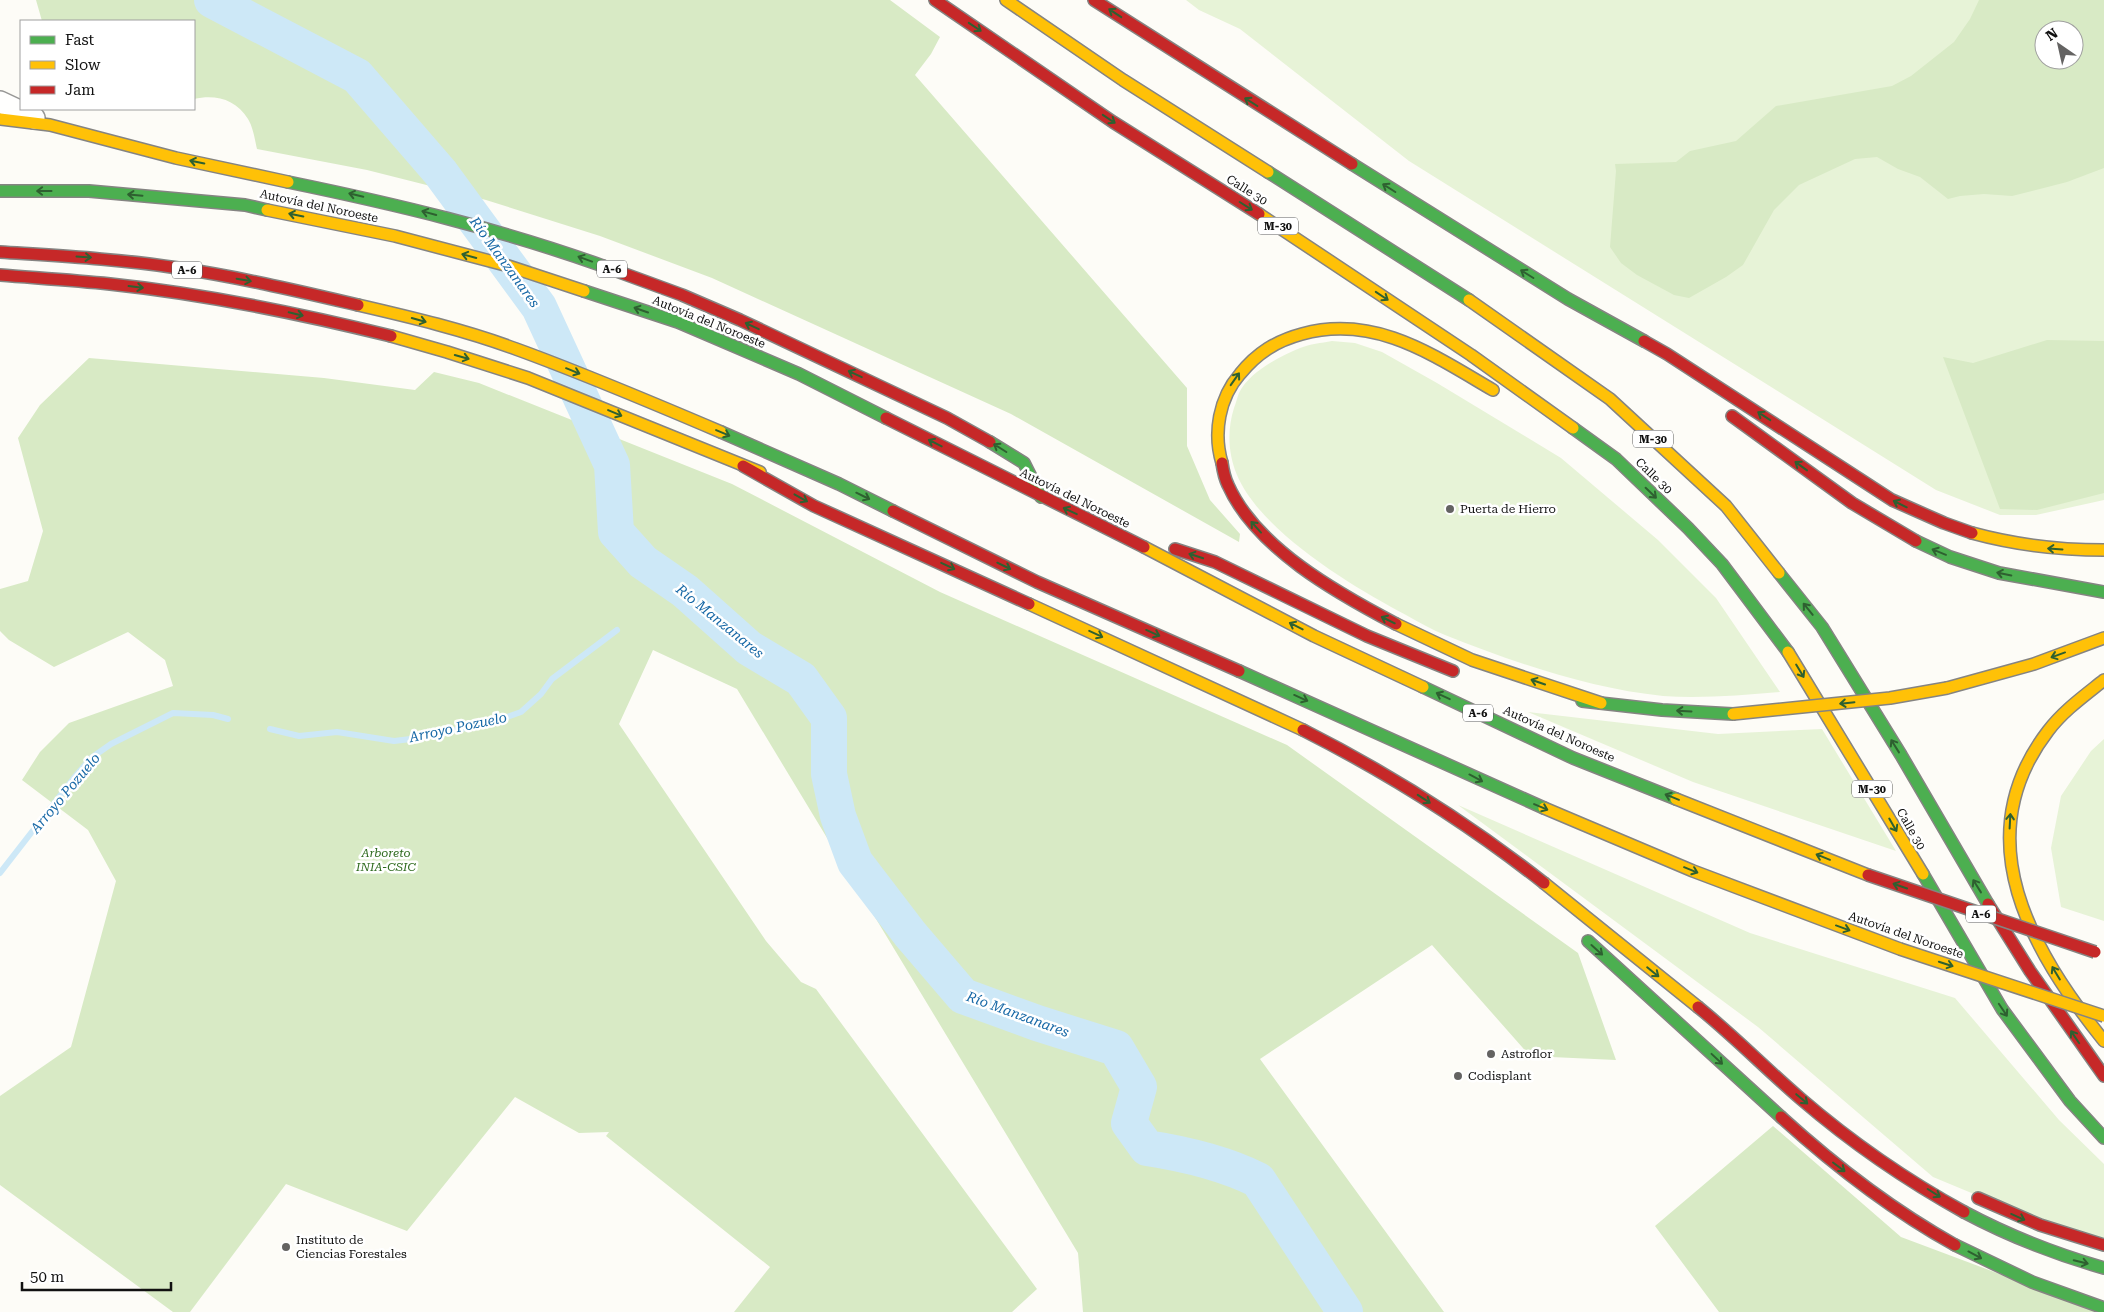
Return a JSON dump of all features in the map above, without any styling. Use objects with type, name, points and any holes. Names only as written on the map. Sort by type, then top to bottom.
[{"type":"highway","name":"Calle 30","points":[[934,0],[1113,122],[1294,237],[1471,355],[1616,459],[1688,528],[1722,564],[1789,653],[1867,780],[2002,1009],[2070,1101],[2104,1138]]},
{"type":"highway","name":"Calle 30","points":[[1006,0],[1123,80],[1492,315],[1610,399],[1726,506],[1822,627],[2030,971],[2104,1076]]},
{"type":"highway","points":[[1094,0],[1233,90],[1568,299],[1667,354],[1892,500],[1931,519],[1972,534],[2010,544],[2048,548],[2104,550]]},
{"type":"highway","name":"A-6","points":[[0,119],[50,125],[176,158],[404,206],[514,236],[576,256],[682,295],[812,353],[947,418],[998,446],[1024,463],[1040,497]]},
{"type":"highway","name":"Autovía del Noroeste","points":[[0,191],[88,191],[245,205],[395,236],[505,265],[678,322],[799,374],[1040,497],[1100,524],[1314,636],[1573,758],[1868,876],[2100,953]]},
{"type":"highway","name":"Autovía del Noroeste","points":[[0,252],[117,260],[178,268],[284,288],[372,308],[514,348],[665,408],[839,484],[1037,582],[1410,746],[1496,788],[1693,871],[1900,949],[2104,1016]]},
{"type":"highway","name":"Autovía del Noroeste","points":[[0,271],[52,255]]},
{"type":"highway","name":"A-6","points":[[0,275],[160,290],[283,311],[365,330],[495,367],[597,405],[743,466],[805,487]]},
{"type":"highway","points":[[1568,299],[1650,357]]},
{"type":"highway","points":[[1499,394],[1406,342],[1365,330],[1313,329],[1290,336],[1267,348],[1250,361],[1235,377],[1224,397],[1218,417],[1218,460],[1235,500],[1251,521],[1269,541],[1318,578],[1372,612],[1472,660],[1601,703]]},
{"type":"highway","points":[[1524,408],[1616,459]]},
{"type":"highway","points":[[1722,410],[1887,526],[1933,550],[1984,569],[2104,592]]},
{"type":"highway","points":[[743,466],[814,506],[1320,737],[1416,794],[1484,838],[1727,1032],[1802,1100],[1881,1160],[1941,1198],[2009,1235],[2067,1258],[2104,1268]]},
{"type":"highway","name":"Autovía del Noroeste","points":[[885,520],[961,544]]},
{"type":"highway","points":[[1100,524],[1215,562],[1367,636],[1460,674]]},
{"type":"highway","points":[[1548,698],[1662,710],[1733,714],[1890,698],[1947,688],[2034,664],[2104,638]]},
{"type":"highway","points":[[2104,680],[2072,704],[2055,721],[2034,750],[2018,780],[2010,816],[2010,851],[2021,906],[2031,932],[2074,1004],[2104,1041]]},
{"type":"highway","points":[[1242,702],[1388,786],[1435,819]]},
{"type":"highway","points":[[2039,914],[2045,932],[2060,957]]},
{"type":"highway","points":[[1583,936],[1783,1120],[1837,1166],[1919,1224],[1972,1254],[2025,1280],[2104,1308]]},
{"type":"highway","points":[[2070,974],[2084,998],[2104,1023]]},
{"type":"highway","points":[[1727,1032],[1805,1086]]},
{"type":"highway","points":[[1971,1194],[2032,1223],[2066,1235],[2104,1245]]},
{"type":"street","points":[[0,102],[50,125]]},
{"type":"green space","points":[[36,0],[890,0],[940,37],[931,54],[915,75],[1187,388],[1187,446],[1210,500],[1240,534],[1239,542],[1011,414],[712,278],[600,236],[486,200],[367,170],[257,149],[250,122],[237,107],[217,98],[195,99],[195,20],[42,20]]},
{"type":"green space","points":[[1186,0],[2104,0],[2104,500],[2036,515],[2000,515],[1936,490],[1409,161],[1240,29],[1199,10]]},
{"type":"green space","points":[[1979,0],[2104,0],[2104,168],[2067,182],[2012,196],[1984,194],[1948,199],[1920,177],[1898,169],[1877,157],[1855,159],[1799,185],[1774,210],[1743,265],[1689,298],[1674,295],[1637,275],[1621,263],[1610,247],[1615,164],[1676,162],[1690,151],[1736,141],[1776,106],[1892,86],[1911,76],[1954,42],[1970,19]]},
{"type":"green space","points":[[2047,340],[2104,341],[2104,493],[2037,510],[2000,509],[1943,357],[1973,363]]},
{"type":"green space","points":[[1332,341],[1355,343],[1382,352],[1561,458],[1658,540],[1716,598],[1780,692],[1706,697],[1663,696],[1608,687],[1552,673],[1497,655],[1435,631],[1361,589],[1311,556],[1266,517],[1249,496],[1234,467],[1230,450],[1230,425],[1239,393],[1257,372],[1283,355],[1300,348]]},
{"type":"green space","name":"Arboreto INIA-CSIC","points":[[89,358],[324,378],[415,390],[434,372],[479,383],[732,484],[940,592],[1287,745],[1578,953],[1616,1060],[1530,1056],[1432,945],[1260,1059],[1444,1312],[1083,1312],[1078,1253],[737,689],[653,650],[619,724],[766,941],[801,982],[816,989],[1037,1289],[1012,1312],[734,1312],[770,1267],[606,1136],[609,1132],[579,1133],[515,1097],[407,1231],[286,1184],[190,1312],[173,1312],[0,1185],[0,1096],[71,1047],[116,881],[88,830],[22,780],[40,752],[69,723],[173,686],[165,660],[128,632],[54,667],[9,640],[0,631],[0,589],[28,581],[43,531],[18,438],[40,405]]},
{"type":"green space","points":[[1528,712],[1718,734],[1822,729],[1896,851],[1693,782]]},
{"type":"green space","points":[[2104,739],[2104,921],[2061,907],[2051,848],[2061,796],[2091,751]]},
{"type":"green space","points":[[1458,805],[1750,933],[1955,998],[2059,1120],[2104,1164],[2104,1244],[2092,1243],[1933,1177],[1758,1027]]},
{"type":"green space","points":[[1773,1126],[1901,1237],[2101,1312],[1719,1312],[1655,1226]]},
{"type":"waterway","name":"Río Manzanares","points":[[212,0],[357,76],[440,172],[539,307],[612,465],[616,532],[643,562],[685,591],[749,648],[801,679],[829,718],[829,774],[838,816],[855,862],[910,934],[963,996],[1037,1023],[1116,1048],[1139,1087],[1129,1123],[1147,1148],[1204,1160],[1258,1180],[1345,1312]]},
{"type":"waterway","name":"Arroyo Pozuelo","points":[[665,594],[680,588]]},
{"type":"waterway","name":"Arroyo Pozuelo","points":[[270,729],[299,736],[337,732],[394,741],[419,738],[493,722],[521,712],[541,694],[552,679],[617,630]]},
{"type":"waterway","name":"Arroyo Pozuelo","points":[[0,873],[91,758],[111,744],[173,713],[213,715],[228,719]]},
{"type":"traffic: fast","points":[[1352,164],[1568,299],[1644,341]]},
{"type":"traffic: fast","points":[[1268,172],[1469,300]]},
{"type":"traffic: fast","points":[[288,182],[447,218],[525,240],[603,266]]},
{"type":"traffic: fast","points":[[0,191],[89,191],[245,205],[267,210]]},
{"type":"traffic: fast","points":[[584,291],[678,322],[799,374],[886,418]]},
{"type":"traffic: fast","points":[[1573,428],[1616,459],[1688,528],[1722,564],[1788,652]]},
{"type":"traffic: fast","points":[[721,432],[839,484],[893,511]]},
{"type":"traffic: fast","points":[[990,442],[1024,463],[1041,497]]},
{"type":"traffic: fast","points":[[1916,541],[1950,557],[1999,573],[2104,592]]},
{"type":"traffic: fast","points":[[1779,573],[1822,627],[1901,755],[1988,904]]},
{"type":"traffic: fast","points":[[1239,671],[1544,808]]},
{"type":"traffic: fast","points":[[1423,687],[1573,758],[1676,799]]},
{"type":"traffic: fast","points":[[1582,701],[1662,710],[1733,714]]},
{"type":"traffic: fast","points":[[1923,874],[2002,1009],[2070,1101],[2104,1138]]},
{"type":"traffic: fast","points":[[1588,941],[1781,1117]]},
{"type":"traffic: fast","points":[[1964,1212],[2032,1244],[2104,1268]]},
{"type":"traffic: fast","points":[[1955,1245],[2032,1282],[2104,1308]]},
{"type":"traffic: slow","points":[[1006,0],[1123,80],[1268,172]]},
{"type":"traffic: slow","points":[[0,119],[50,125],[176,158],[288,182]]},
{"type":"traffic: slow","points":[[267,210],[395,236],[505,265],[584,291]]},
{"type":"traffic: slow","points":[[1259,214],[1471,355],[1573,428]]},
{"type":"traffic: slow","points":[[1469,300],[1610,399],[1726,506],[1779,573]]},
{"type":"traffic: slow","points":[[358,305],[437,324],[497,342],[721,432]]},
{"type":"traffic: slow","points":[[1222,463],[1219,452],[1218,428],[1223,405],[1233,383],[1260,354],[1275,344],[1302,334],[1329,329],[1354,329],[1379,334],[1402,341],[1425,352],[1493,390]]},
{"type":"traffic: slow","points":[[391,336],[528,378],[760,472]]},
{"type":"traffic: slow","points":[[1972,533],[2037,546],[2104,550]]},
{"type":"traffic: slow","points":[[1144,547],[1314,636],[1423,687]]},
{"type":"traffic: slow","points":[[1029,604],[1303,730]]},
{"type":"traffic: slow","points":[[1396,624],[1472,660],[1601,703]]},
{"type":"traffic: slow","points":[[1947,688],[2034,664],[2104,638]]},
{"type":"traffic: slow","points":[[1788,652],[1923,874]]},
{"type":"traffic: slow","points":[[2104,680],[2060,717],[2048,731],[2024,772],[2012,812],[2010,853],[2018,893],[2033,932],[2053,970],[2104,1041]]},
{"type":"traffic: slow","points":[[1733,714],[1890,698],[1947,688]]},
{"type":"traffic: slow","points":[[1676,799],[1868,875]]},
{"type":"traffic: slow","points":[[1544,808],[1693,871],[1900,949]]},
{"type":"traffic: slow","points":[[1544,883],[1698,1007]]},
{"type":"traffic: slow","points":[[1900,949],[2104,1016]]},
{"type":"traffic: jam","points":[[935,0],[1113,122],[1259,214]]},
{"type":"traffic: jam","points":[[1094,0],[1352,164]]},
{"type":"traffic: jam","points":[[0,252],[112,260],[178,268],[246,280],[358,305]]},
{"type":"traffic: jam","points":[[603,266],[682,295],[740,320],[947,418],[990,442]]},
{"type":"traffic: jam","points":[[0,275],[96,283],[181,293],[286,312],[391,336]]},
{"type":"traffic: jam","points":[[1644,341],[1892,500],[1972,533]]},
{"type":"traffic: jam","points":[[1732,416],[1852,503],[1916,541]]},
{"type":"traffic: jam","points":[[886,418],[1144,547]]},
{"type":"traffic: jam","points":[[1222,463],[1227,483],[1241,508],[1258,529],[1278,548],[1324,583],[1396,624]]},
{"type":"traffic: jam","points":[[743,466],[814,506],[1029,604]]},
{"type":"traffic: jam","points":[[893,511],[1037,582],[1239,671]]},
{"type":"traffic: jam","points":[[1175,549],[1215,562],[1367,636],[1453,671]]},
{"type":"traffic: jam","points":[[1303,730],[1335,746],[1427,800],[1487,840],[1544,883]]},
{"type":"traffic: jam","points":[[1868,875],[2095,952]]},
{"type":"traffic: jam","points":[[1988,904],[2030,971],[2104,1076]]},
{"type":"traffic: jam","points":[[1698,1007],[1801,1099],[1839,1130],[1900,1174],[1964,1212]]},
{"type":"traffic: jam","points":[[1781,1117],[1822,1153],[1886,1202],[1955,1245]]},
{"type":"traffic: jam","points":[[1978,1198],[2040,1225],[2104,1245]]},
{"type":"place","name":"Puerta de Hierro","points":[[1450,509]]},
{"type":"place","name":"Astroflor","points":[[1491,1054]]},
{"type":"place","name":"Codisplant","points":[[1458,1076]]},
{"type":"place","name":"Instituto de Ciencias Forestales","points":[[286,1247]]}]
